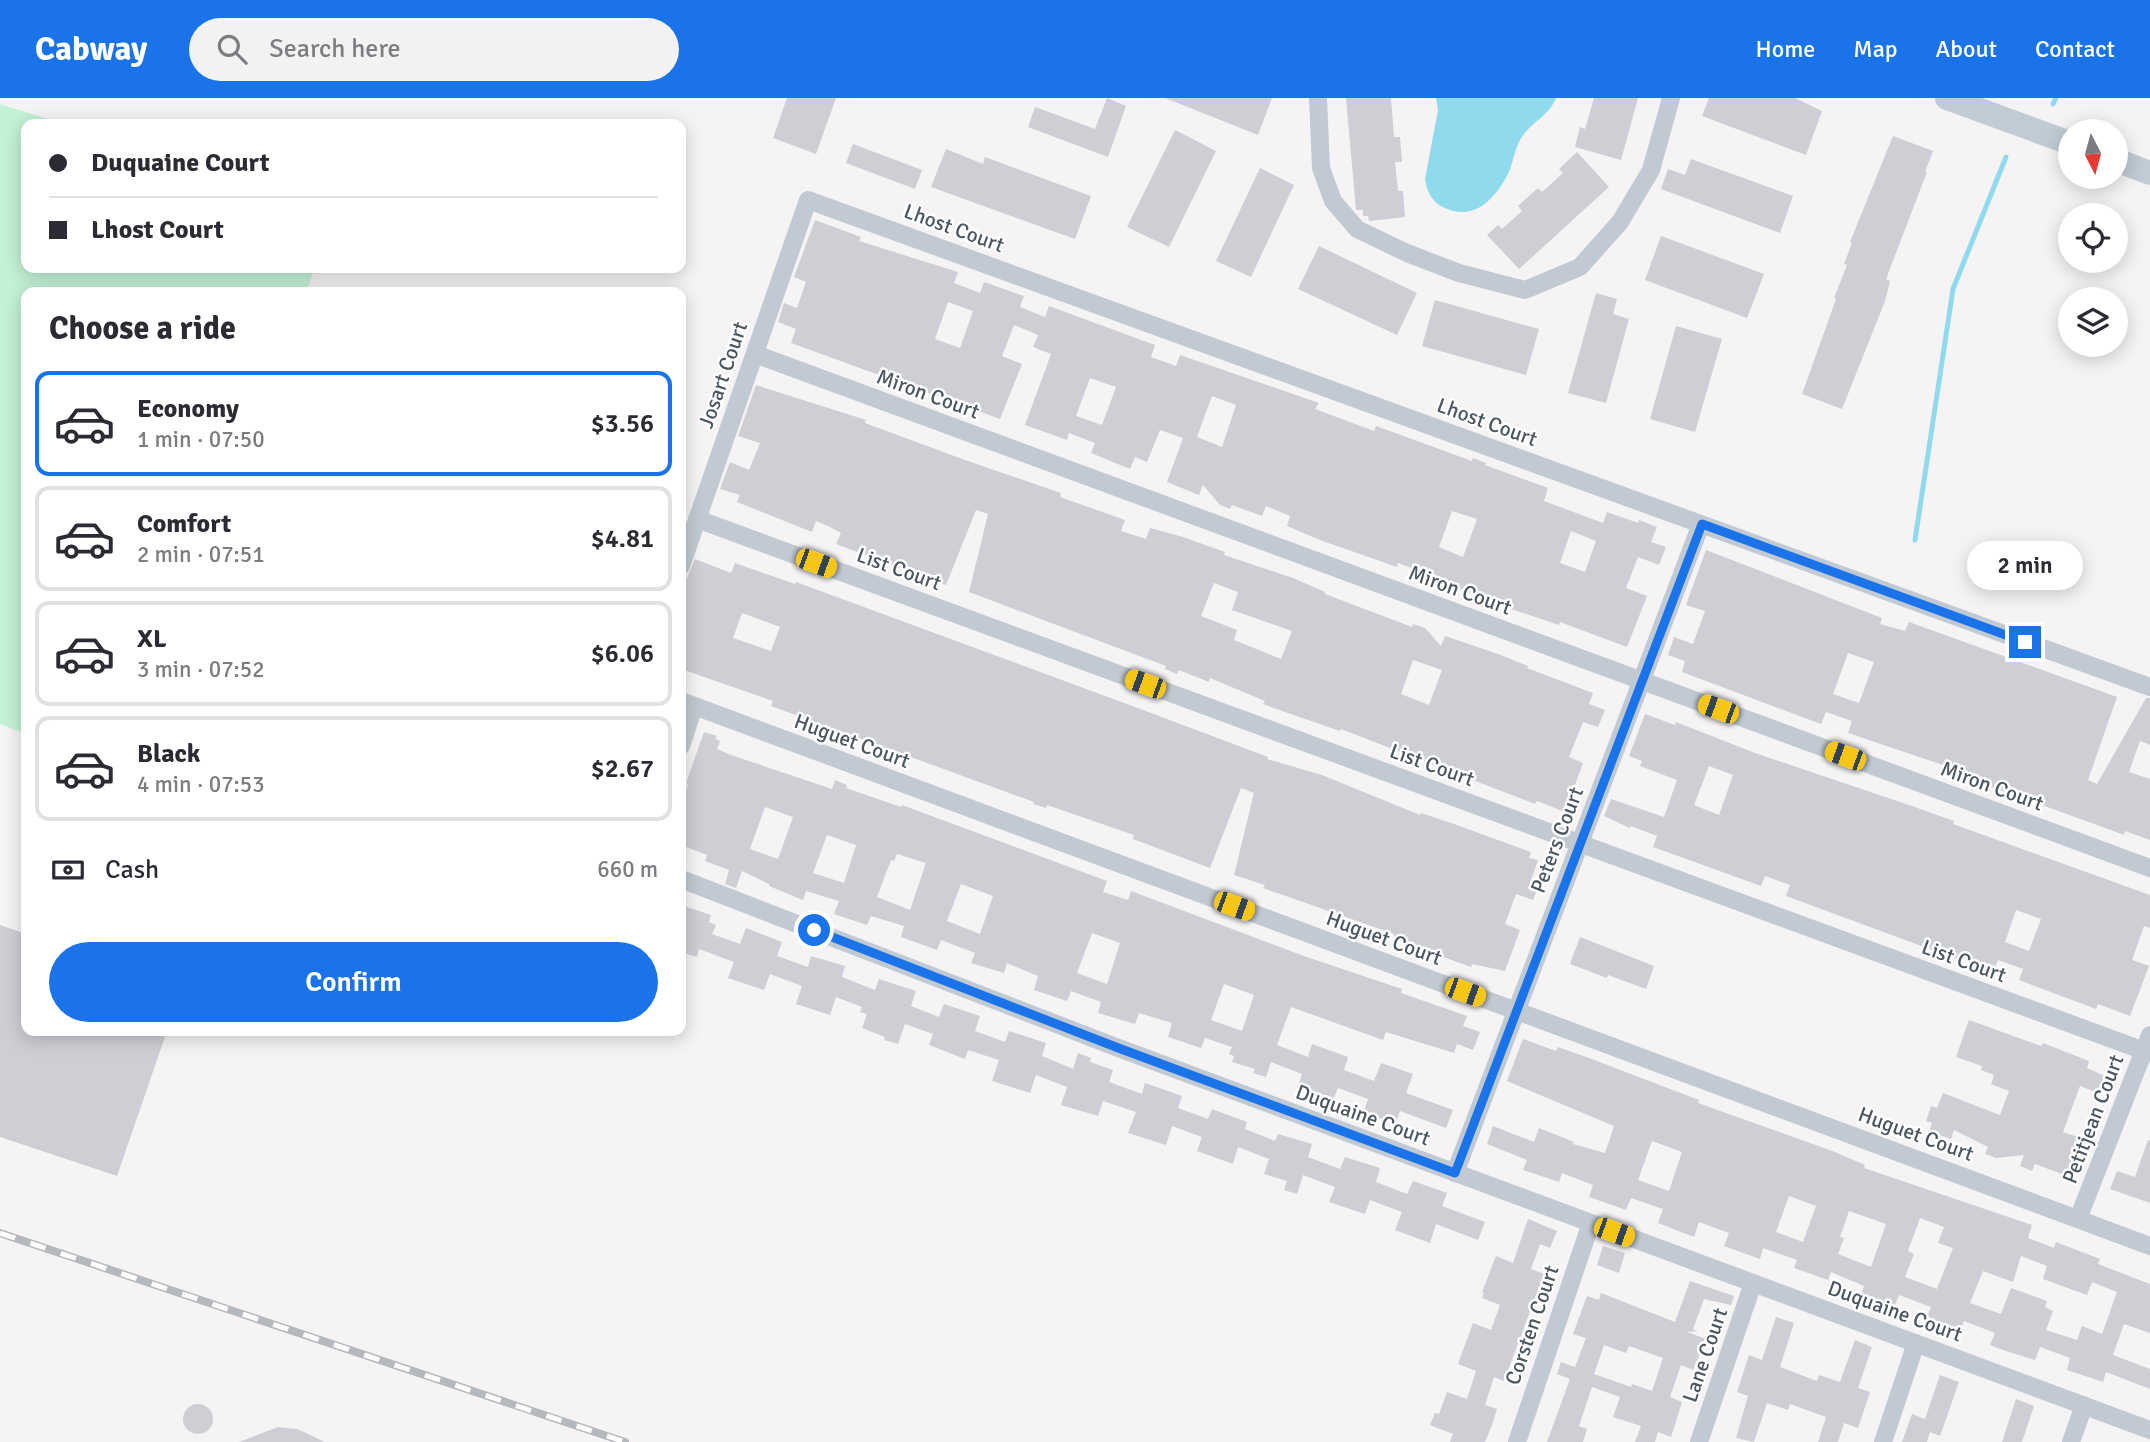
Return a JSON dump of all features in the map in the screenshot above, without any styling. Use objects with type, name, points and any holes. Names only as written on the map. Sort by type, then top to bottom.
[{"type":"street","points":[[1318,98],[1321,168],[1334,201],[1357,229],[1407,253],[1459,273],[1525,290],[1580,267],[1620,222],[1651,170],[1671,98]]},
{"type":"street","points":[[1947,98],[2058,139]]},
{"type":"street","points":[[2128,165],[2150,173]]},
{"type":"street","name":"Josart Court","points":[[686,551],[808,200]]},
{"type":"street","name":"Lhost Court","points":[[808,200],[2150,687]]},
{"type":"street","name":"Miron Court","points":[[755,354],[2150,868]]},
{"type":"street","name":"List Court","points":[[697,519],[1580,844],[2148,1046]]},
{"type":"street","name":"Peters Court","points":[[1455,1173],[1702,524]]},
{"type":"street","name":"Huguet Court","points":[[687,704],[2150,1245]]},
{"type":"street","name":"Duquaine Court","points":[[686,881],[1121,1049],[2150,1430]]},
{"type":"street","name":"Petitjean Court","points":[[2078,1219],[2148,1046]]},
{"type":"street","name":"Corsten Court","points":[[1517,1442],[1591,1223]]},
{"type":"street","name":"Lane Court","points":[[1699,1442],[1753,1283]]},
{"type":"street","points":[[1883,1442],[1916,1343]]},
{"type":"street","points":[[2071,1442],[2084,1405]]},
{"type":"green space","points":[[0,104],[48,119],[21,119],[21,273],[313,273],[308,287],[21,287],[21,732],[0,724]]},
{"type":"water","points":[[1436,98],[1556,98],[1550,109],[1521,138],[1508,174],[1498,191],[1477,209],[1460,212],[1444,208],[1436,202],[1426,184],[1438,110]]},
{"type":"building","points":[[787,98],[836,98],[816,154],[773,138]]},
{"type":"building","points":[[1107,98],[1126,106],[1108,157],[1028,127],[1035,107],[1095,129]]},
{"type":"building","points":[[1165,98],[1272,98],[1258,135]]},
{"type":"building","points":[[1346,98],[1391,98],[1394,137],[1400,137],[1402,162],[1395,162],[1398,191],[1403,191],[1405,217],[1369,221],[1368,216],[1363,216],[1363,210],[1356,210]]},
{"type":"building","points":[[1594,98],[1638,98],[1621,160],[1575,147],[1580,127],[1585,129]]},
{"type":"building","points":[[1709,98],[1795,98],[1822,111],[1806,155],[1702,116]]},
{"type":"building","points":[[1175,130],[1216,151],[1169,247],[1127,227]]},
{"type":"building","points":[[1893,136],[1933,151],[1886,279],[1890,281],[1885,301],[1842,409],[1802,394],[1847,265],[1844,264],[1852,243],[1850,242]]},
{"type":"building","points":[[853,144],[922,170],[915,189],[846,163]]},
{"type":"building","points":[[946,149],[983,164],[985,157],[1091,196],[1075,239],[931,187]]},
{"type":"building","points":[[1577,152],[1609,187],[1519,269],[1487,235],[1498,225],[1502,229],[1522,211],[1518,206],[1538,188],[1542,192],[1563,173],[1559,169]]},
{"type":"building","points":[[1691,159],[1793,196],[1780,233],[1661,189],[1668,169],[1685,175]]},
{"type":"building","points":[[1260,168],[1294,185],[1251,277],[1216,261]]},
{"type":"building","points":[[815,220],[861,237],[859,241],[958,272],[954,283],[980,293],[984,282],[1024,296],[1020,307],[1045,317],[1049,306],[1155,345],[1151,357],[1176,366],[1180,355],[1319,403],[1315,409],[1374,431],[1376,426],[1472,461],[1473,458],[1548,488],[1544,501],[1603,523],[1607,512],[1638,523],[1639,520],[1657,527],[1651,542],[1666,547],[1659,565],[1638,557],[1626,588],[1647,596],[1627,647],[1560,622],[1559,625],[1481,599],[1482,597],[1452,586],[1453,583],[1398,563],[1397,567],[1320,540],[1287,526],[1290,516],[1266,506],[1262,516],[1232,505],[1230,509],[1220,505],[1203,485],[1199,495],[1167,482],[1183,438],[1160,430],[1147,462],[1135,457],[1130,469],[1091,453],[1095,443],[1069,433],[1067,440],[1025,425],[1051,354],[1033,347],[1038,335],[1014,325],[1002,356],[1022,364],[1000,419],[791,343],[796,329],[778,322],[784,303],[797,308],[806,282],[794,277]],"holes":[[[948,302],[973,311],[960,348],[935,339]],[[1090,378],[1116,387],[1102,425],[1076,416]],[[1212,396],[1236,405],[1222,447],[1197,437]],[[1452,511],[1477,519],[1463,557],[1439,547]],[[1571,531],[1596,541],[1585,572],[1560,563]]]},
{"type":"building","points":[[1661,236],[1764,274],[1747,318],[1645,280]]},
{"type":"building","points":[[1319,246],[1417,293],[1397,335],[1298,289]]},
{"type":"building","points":[[1596,293],[1617,299],[1613,314],[1629,319],[1606,403],[1568,393]]},
{"type":"building","points":[[1435,300],[1539,329],[1526,375],[1422,346]]},
{"type":"building","points":[[1676,326],[1722,339],[1695,432],[1650,419]]},
{"type":"building","points":[[756,385],[866,420],[865,423],[1061,493],[1060,497],[1125,520],[1121,531],[1146,539],[1150,528],[1183,537],[1412,627],[1413,624],[1425,628],[1441,646],[1445,636],[1498,654],[1593,693],[1589,704],[1605,710],[1598,727],[1583,722],[1569,757],[1583,763],[1565,812],[1537,801],[1535,804],[1341,729],[1340,731],[1263,704],[1265,701],[1210,678],[1209,682],[1179,670],[1177,674],[1165,669],[1166,666],[969,592],[988,514],[976,510],[946,585],[836,544],[841,533],[816,521],[812,532],[737,502],[740,495],[720,489],[730,462],[749,470],[760,443],[738,436]],"holes":[[[1214,583],[1238,592],[1232,610],[1292,631],[1281,659],[1234,640],[1237,630],[1201,616]],[[1413,660],[1442,670],[1429,705],[1401,694]]]},
{"type":"building","points":[[1706,550],[1882,618],[1880,624],[1905,631],[1909,622],[2117,697],[2088,780],[2097,784],[2146,698],[2150,698],[2150,745],[2140,741],[2129,772],[2150,779],[2150,840],[2125,831],[2124,835],[1945,770],[1946,766],[1848,733],[1852,721],[1826,712],[1821,724],[1682,672],[1685,661],[1668,655],[1674,637],[1693,644],[1705,611],[1686,605]],"holes":[[[1848,653],[1874,662],[1859,703],[1833,694]]]},
{"type":"building","points":[[695,559],[731,573],[735,563],[795,584],[796,582],[1135,707],[1268,757],[1267,759],[1322,775],[1420,815],[1421,813],[1454,824],[1531,852],[1529,858],[1538,860],[1531,880],[1540,883],[1533,900],[1516,894],[1505,924],[1520,930],[1505,971],[1472,964],[1471,967],[1394,939],[1394,934],[1263,888],[1265,885],[1234,875],[1254,793],[1241,788],[1210,868],[1133,839],[1134,835],[1047,805],[1046,808],[1033,804],[1034,802],[771,706],[773,701],[686,671],[686,580]],"holes":[[[742,613],[780,627],[771,651],[733,638]]]},
{"type":"building","points":[[1645,714],[1675,725],[1676,722],[1755,753],[1954,821],[1953,824],[2150,895],[2150,928],[2144,926],[2132,960],[2149,966],[2130,1016],[2098,1004],[2096,1009],[2019,980],[2023,969],[1998,960],[1995,968],[1964,957],[1962,961],[1786,896],[1790,885],[1765,876],[1761,886],[1653,847],[1657,836],[1604,816],[1611,799],[1664,817],[1677,780],[1640,766],[1642,761],[1629,756]],"holes":[[[1709,766],[1733,775],[1719,815],[1694,805]],[[2016,910],[2041,919],[2029,951],[2005,942]]]},
{"type":"building","points":[[704,732],[717,736],[715,739],[720,741],[717,749],[731,755],[832,789],[835,780],[847,785],[846,788],[901,807],[902,805],[1107,881],[1103,892],[1128,900],[1131,891],[1301,955],[1402,989],[1401,993],[1467,1016],[1463,1026],[1480,1032],[1473,1050],[1457,1044],[1454,1053],[1386,1032],[1383,1040],[1291,1007],[1277,1045],[1308,1057],[1312,1044],[1348,1057],[1344,1070],[1374,1081],[1381,1063],[1413,1074],[1406,1093],[1453,1110],[1446,1128],[1400,1111],[1396,1123],[1384,1120],[1364,1112],[1368,1099],[1338,1088],[1334,1098],[1298,1087],[1302,1074],[1271,1062],[1266,1077],[1253,1073],[1255,1069],[1232,1062],[1234,1056],[1229,1054],[1232,1047],[1205,1038],[1201,1048],[1168,1037],[1172,1023],[1139,1013],[1135,1024],[1098,1013],[1101,1002],[1071,991],[1067,1001],[1034,990],[1038,976],[1007,963],[1004,973],[971,963],[975,953],[941,940],[937,950],[901,937],[904,926],[871,916],[867,925],[834,914],[839,901],[806,891],[803,900],[742,871],[736,888],[725,884],[729,870],[705,861],[707,855],[686,847],[686,783]],"holes":[[[765,807],[793,817],[778,859],[750,849]],[[827,835],[856,845],[844,883],[813,873]],[[897,854],[926,863],[910,910],[877,897],[891,860],[894,861]],[[961,884],[993,896],[980,934],[947,921]],[[1092,933],[1120,943],[1107,984],[1077,973]],[[1224,984],[1254,995],[1242,1031],[1211,1020]]]},
{"type":"building","points":[[686,907],[711,915],[709,922],[716,925],[712,934],[740,944],[746,928],[782,942],[777,956],[808,967],[811,956],[845,966],[842,977],[875,990],[879,979],[916,991],[911,1006],[939,1017],[944,1004],[980,1016],[975,1031],[1005,1042],[1009,1031],[1046,1043],[1042,1056],[1073,1069],[1078,1053],[1091,1058],[1090,1062],[1113,1070],[1109,1082],[1142,1094],[1145,1083],[1182,1096],[1178,1108],[1208,1119],[1212,1109],[1247,1122],[1245,1129],[1275,1141],[1278,1134],[1312,1144],[1308,1157],[1340,1169],[1345,1157],[1380,1168],[1376,1182],[1407,1194],[1413,1181],[1447,1193],[1442,1206],[1485,1222],[1478,1240],[1436,1224],[1430,1243],[1395,1230],[1402,1212],[1370,1200],[1365,1214],[1329,1202],[1335,1187],[1303,1175],[1297,1194],[1284,1190],[1287,1181],[1264,1174],[1269,1159],[1238,1147],[1233,1164],[1197,1151],[1202,1137],[1172,1126],[1166,1145],[1128,1133],[1136,1112],[1103,1101],[1098,1116],[1061,1105],[1067,1087],[1036,1075],[1030,1093],[992,1081],[999,1060],[968,1050],[965,1059],[929,1045],[933,1034],[905,1024],[898,1044],[884,1040],[885,1037],[862,1028],[867,1014],[860,1012],[862,1007],[836,997],[830,1015],[796,1004],[802,986],[770,974],[764,990],[728,978],[734,962],[699,949],[697,957],[686,954]]},
{"type":"building","points":[[0,925],[21,932],[21,1036],[165,1036],[117,1176],[0,1137]]},
{"type":"building","points":[[1580,937],[1654,966],[1646,989],[1570,964]]},
{"type":"building","points":[[1969,1020],[2041,1046],[2043,1043],[2089,1061],[2087,1068],[2105,1076],[2098,1093],[2080,1086],[2063,1132],[2081,1138],[2067,1176],[2035,1164],[2032,1171],[2020,1166],[2024,1155],[1996,1158],[1985,1154],[1988,1147],[1954,1130],[1951,1139],[1929,1132],[1932,1123],[1926,1121],[1931,1106],[1937,1108],[1943,1093],[2000,1115],[2009,1091],[1991,1084],[1994,1075],[1981,1070],[1982,1066],[1956,1057]]},
{"type":"building","points":[[1523,1039],[1556,1051],[1558,1047],[1699,1100],[1698,1103],[1835,1152],[1865,1165],[1864,1168],[2032,1225],[2028,1238],[2054,1248],[2056,1242],[2100,1259],[2098,1264],[2150,1284],[2150,1333],[2124,1324],[2113,1355],[2150,1369],[2150,1389],[2106,1372],[2103,1382],[2067,1370],[2070,1358],[2040,1347],[2035,1360],[2003,1350],[1990,1345],[1995,1333],[1964,1321],[1960,1331],[1927,1317],[1931,1307],[1899,1295],[1894,1307],[1861,1295],[1864,1286],[1831,1272],[1828,1280],[1794,1268],[1797,1260],[1763,1248],[1760,1259],[1724,1246],[1729,1233],[1699,1222],[1694,1237],[1658,1223],[1663,1209],[1631,1198],[1626,1210],[1589,1197],[1593,1185],[1562,1173],[1559,1182],[1523,1170],[1527,1160],[1487,1144],[1493,1126],[1534,1142],[1539,1128],[1574,1142],[1573,1144],[1605,1153],[1614,1126],[1507,1081]],"holes":[[[1652,1141],[1682,1152],[1669,1191],[1638,1180]],[[1789,1196],[1816,1206],[1803,1242],[1776,1232]],[[1849,1211],[1886,1224],[1871,1267],[1838,1254],[1844,1238],[1840,1237]],[[1920,1218],[1944,1227],[1938,1243],[1953,1248],[1937,1289],[1905,1277],[1914,1254],[1908,1251]],[[2021,1256],[2047,1266],[2043,1279],[2087,1295],[2092,1282],[2117,1292],[2102,1334],[2082,1326],[2077,1340],[2046,1330],[2053,1311],[2045,1307],[2047,1301],[2011,1288],[2001,1314],[1970,1303],[1983,1271],[2013,1282]]]},
{"type":"building","points":[[2148,1140],[2150,1203],[2110,1189],[2117,1171],[2135,1177]]},
{"type":"building","points":[[1528,1219],[1557,1231],[1550,1248],[1540,1244],[1531,1269],[1544,1274],[1504,1381],[1494,1377],[1485,1405],[1497,1409],[1492,1425],[1485,1442],[1450,1442],[1453,1434],[1430,1425],[1435,1413],[1439,1414],[1447,1392],[1467,1399],[1476,1371],[1458,1364],[1473,1323],[1491,1330],[1500,1305],[1482,1298],[1482,1292],[1496,1256],[1513,1263]]},
{"type":"building","points":[[1603,1246],[1625,1253],[1619,1273],[1597,1265]]},
{"type":"building","points":[[1690,1281],[1734,1296],[1731,1305],[1704,1299],[1693,1329],[1697,1331],[1687,1332],[1706,1339],[1693,1370],[1681,1365],[1670,1397],[1682,1402],[1671,1437],[1658,1432],[1655,1442],[1635,1442],[1641,1426],[1613,1417],[1620,1397],[1592,1387],[1579,1426],[1587,1429],[1583,1442],[1547,1442],[1570,1379],[1557,1374],[1561,1362],[1575,1367],[1586,1338],[1573,1334],[1587,1296],[1599,1300],[1601,1293],[1675,1322]],"holes":[[[1604,1345],[1626,1353],[1629,1346],[1663,1358],[1652,1391],[1594,1374]]]},
{"type":"building","points":[[1776,1317],[1794,1323],[1780,1367],[1817,1381],[1819,1375],[1840,1382],[1855,1340],[1872,1347],[1858,1388],[1870,1392],[1858,1428],[1844,1423],[1838,1442],[1818,1442],[1826,1417],[1790,1404],[1788,1410],[1767,1403],[1754,1442],[1736,1438],[1748,1396],[1737,1392],[1749,1355],[1762,1360]]},
{"type":"building","points":[[1940,1375],[1959,1382],[1940,1436],[1930,1432],[1927,1442],[1902,1442],[1912,1414],[1925,1419]]},
{"type":"building","points":[[2016,1399],[2034,1406],[2022,1442],[2002,1442]]},
{"type":"building","points":[[198,1404],[209,1408],[213,1419],[209,1430],[198,1434],[187,1430],[183,1419],[187,1408]]},
{"type":"building","points":[[278,1427],[297,1429],[325,1442],[239,1442]]},
{"type":"waterway","points":[[2053,104],[2056,98]]},
{"type":"waterway","points":[[1915,540],[1953,289],[2006,157]]},
{"type":"railway","points":[[0,1233],[625,1442]]},
{"type":"route","points":[[814,930],[1121,1049],[1455,1173],[1702,524],[2025,642]]}]
